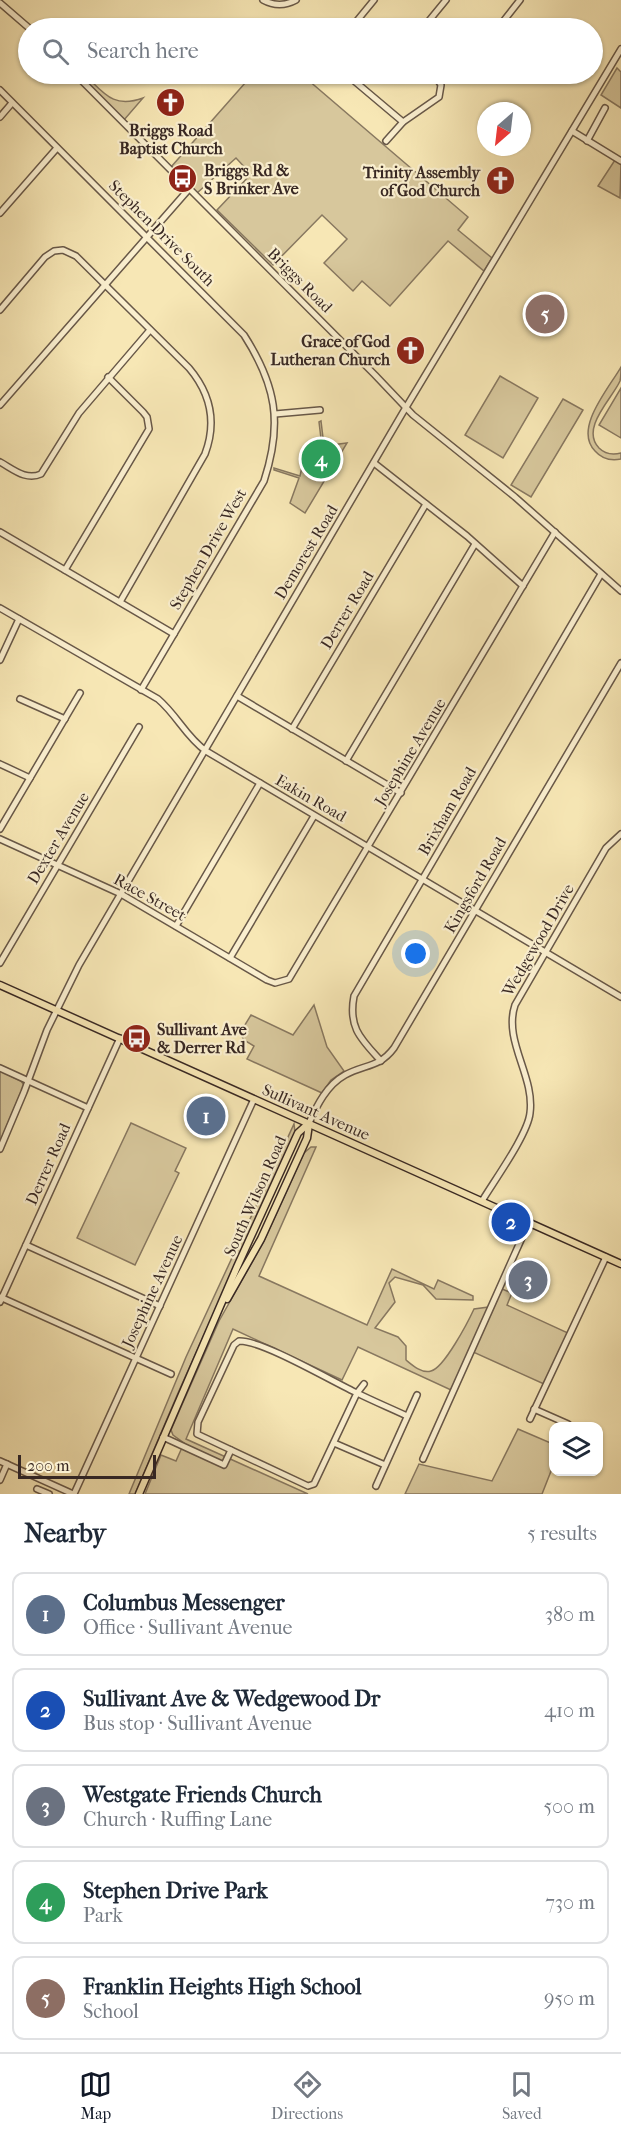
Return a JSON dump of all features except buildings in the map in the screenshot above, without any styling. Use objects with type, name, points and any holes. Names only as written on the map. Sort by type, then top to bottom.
[{"type":"main road","name":"Sullivant Avenue","points":[[0,985],[621,1264]]},
{"type":"main road","name":"South Wilson Road","points":[[139,1494],[216,1316],[261,1239],[307,1138],[309,1123]]},
{"type":"street","points":[[263,0],[274,4],[285,4],[296,0]]},
{"type":"street","points":[[359,18],[374,0]]},
{"type":"street","points":[[431,18],[446,0]]},
{"type":"street","points":[[506,18],[520,0]]},
{"type":"street","points":[[0,3],[18,19]]},
{"type":"street","name":"Demorest Road","points":[[603,79],[621,49]]},
{"type":"street","name":"Briggs Road","points":[[85,84],[407,407],[413,416],[515,497],[621,591]]},
{"type":"street","points":[[358,84],[403,122]]},
{"type":"street","points":[[386,141],[403,122],[439,97],[440,84]]},
{"type":"street","name":"Demorest Road","points":[[0,1149],[40,1046],[79,965],[600,84]]},
{"type":"street","name":"Stephen Drive South","points":[[0,90],[244,335],[259,358],[270,388],[275,414]]},
{"type":"street","points":[[0,117],[12,103]]},
{"type":"street","points":[[587,141],[605,108]]},
{"type":"street","points":[[572,131],[621,161]]},
{"type":"street","points":[[0,213],[57,148]]},
{"type":"street","points":[[0,405],[189,189]]},
{"type":"street","points":[[0,310],[45,258],[54,251],[63,250],[76,256],[199,381],[210,407],[212,434],[201,464],[120,602]]},
{"type":"street","points":[[0,462],[22,475],[34,477],[41,474],[79,413],[150,330]]},
{"type":"street","points":[[65,570],[147,433],[149,424],[143,412],[108,377]]},
{"type":"street","points":[[275,414],[320,410]]},
{"type":"street","name":"Stephen Drive West","points":[[141,690],[264,481],[271,458],[275,414]]},
{"type":"street","points":[[374,464],[524,586]]},
{"type":"street","name":"Derrer Road","points":[[292,729],[426,504]]},
{"type":"street","points":[[0,532],[174,634]]},
{"type":"street","name":"Josephine Avenue","points":[[284,982],[293,975],[555,532]]},
{"type":"street","points":[[346,761],[475,544]]},
{"type":"street","name":"Brixham Road","points":[[381,1061],[361,1039],[353,1024],[351,1012],[354,996],[601,574]]},
{"type":"street","name":"Eakin Road","points":[[0,608],[166,706],[190,738],[206,751],[621,997]]},
{"type":"street","points":[[0,660],[19,619]]},
{"type":"street","name":"Kingsford Road","points":[[309,1123],[315,1109],[332,1085],[345,1075],[381,1061],[388,1056],[400,1039],[621,663]]},
{"type":"street","points":[[0,829],[80,693]]},
{"type":"street","points":[[237,696],[401,793]]},
{"type":"street","points":[[20,699],[65,719]]},
{"type":"street","name":"Dexter Avenue","points":[[0,963],[139,727]]},
{"type":"street","points":[[0,764],[30,778]]},
{"type":"street","points":[[176,926],[260,783]]},
{"type":"street","points":[[230,958],[314,816]]},
{"type":"street","name":"Wedgewood Drive","points":[[482,1201],[526,1128],[529,1119],[530,1097],[514,1036],[513,1016],[519,997],[606,848],[621,834]]},
{"type":"street","name":"Race Street","points":[[0,839],[121,894],[267,980],[275,983],[284,982]]},
{"type":"street","name":"Derrer Road","points":[[1,1299],[120,1038]]},
{"type":"street","points":[[0,1068],[88,1108]]},
{"type":"street","name":"Josephine Avenue","points":[[73,1494],[254,1099]]},
{"type":"street","points":[[423,1459],[529,1222]]},
{"type":"street","points":[[26,1245],[160,1306]]},
{"type":"street","points":[[530,1419],[606,1257]]},
{"type":"street","points":[[1,1299],[171,1374]]},
{"type":"street","points":[[364,1384],[357,1393],[318,1478],[314,1484],[308,1486],[197,1434],[198,1422],[234,1345],[239,1341],[250,1343],[357,1393],[407,1416]]},
{"type":"street","points":[[376,1486],[417,1395]]},
{"type":"street","points":[[534,1409],[563,1422]]},
{"type":"street","points":[[164,1437],[224,1465],[231,1450]]},
{"type":"street","points":[[334,1443],[385,1466]]},
{"type":"street","points":[[0,1461],[73,1494]]},
{"type":"street","points":[[0,1480],[7,1464]]},
{"type":"street","points":[[37,1489],[49,1494]]},
{"type":"shaded area","points":[[617,68],[621,72],[621,108],[601,95]]},
{"type":"shaded area","points":[[87,84],[95,84],[116,100],[124,102],[143,98],[124,120]]},
{"type":"shaded area","points":[[244,84],[313,84],[468,217],[458,230],[492,258],[484,271],[448,241],[390,306],[362,281],[353,291],[324,263],[347,239],[322,215],[273,265],[217,210],[251,174],[236,158],[197,193],[171,167]]},
{"type":"shaded area","points":[[615,160],[621,163],[620,198],[598,186]]},
{"type":"shaded area","points":[[621,367],[620,381],[599,414],[593,432],[594,440],[601,450],[609,454],[621,453],[621,459],[610,459],[604,458],[595,451],[589,442],[588,432],[595,409]]},
{"type":"shaded area","points":[[500,376],[538,398],[503,458],[465,435]]},
{"type":"shaded area","points":[[621,388],[621,438],[599,425]]},
{"type":"shaded area","points":[[563,399],[583,410],[531,497],[511,485]]},
{"type":"shaded area","points":[[321,421],[324,446],[347,443],[305,513],[290,503],[299,478],[274,470],[274,468],[300,476],[306,449],[322,447],[319,422]]},
{"type":"shaded area","points":[[314,1005],[327,1047],[344,1071],[331,1080],[322,1093],[247,1059],[254,1046],[244,1040],[240,1033],[251,1015],[293,1035]]},
{"type":"shaded area","points":[[0,1071],[21,1081],[24,1085],[0,1142]]},
{"type":"shaded area","points":[[131,1123],[186,1148],[175,1171],[179,1173],[135,1265],[77,1238]]},
{"type":"shaded area","points":[[294,1124],[295,1132],[135,1494],[129,1494],[186,1357]]},
{"type":"shaded area","points":[[311,1147],[316,1147],[259,1276],[367,1325],[392,1269],[434,1289],[438,1280],[473,1296],[473,1300],[436,1299],[423,1285],[395,1277],[389,1283],[395,1302],[375,1328],[398,1337],[406,1346],[406,1360],[428,1372],[436,1368],[449,1353],[474,1309],[489,1307],[451,1390],[358,1347],[342,1380],[233,1329],[186,1439],[308,1494],[145,1494],[161,1455],[176,1461],[184,1443],[173,1435],[171,1430],[219,1321],[264,1241],[304,1153]]},
{"type":"shaded area","points":[[502,1289],[512,1293],[507,1305],[568,1333],[544,1384],[473,1352]]},
{"type":"shaded area","points":[[518,1429],[549,1442],[549,1476],[542,1494],[405,1494],[419,1464],[492,1481]]},
{"type":"place","name":"Briggs Road Baptist Church","points":[[171,102]]},
{"type":"place","name":"Briggs Rd & S Brinker Ave","points":[[183,179]]},
{"type":"place","name":"Trinity Assembly of God Church","points":[[501,181]]},
{"type":"place","name":"Franklin Heights High School","points":[[545,314]]},
{"type":"place","name":"Grace of God Lutheran Church","points":[[411,350]]},
{"type":"place","name":"Stephen Drive Park","points":[[321,459]]},
{"type":"place","name":"Sullivant Ave & Derrer Rd","points":[[136,1038]]},
{"type":"place","name":"Columbus Messenger","points":[[206,1116]]},
{"type":"place","name":"Sullivant Ave & Wedgewood Dr","points":[[511,1222]]},
{"type":"place","name":"Westgate Friends Church","points":[[528,1280]]}]
